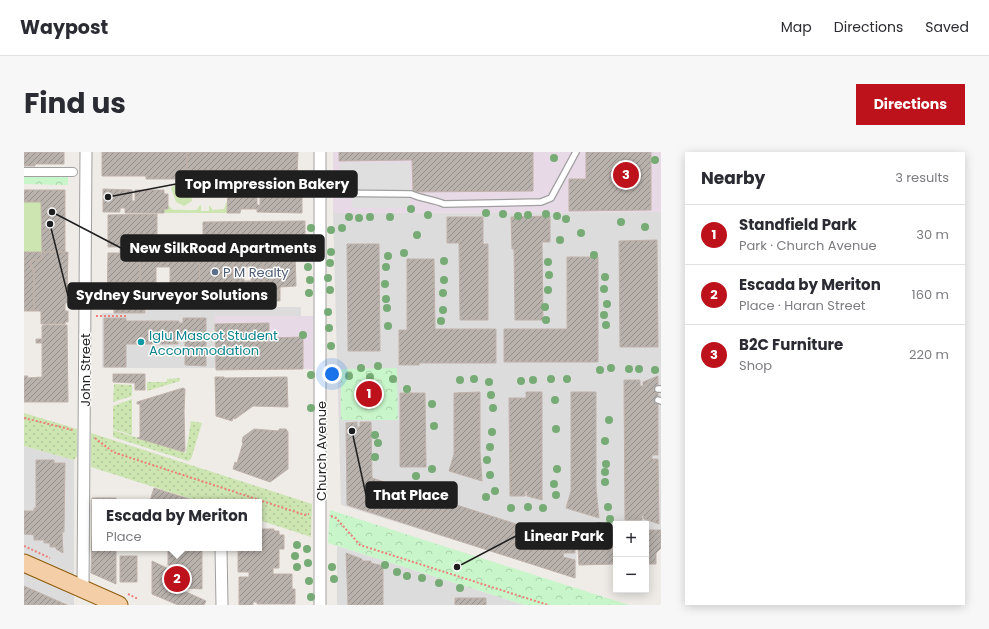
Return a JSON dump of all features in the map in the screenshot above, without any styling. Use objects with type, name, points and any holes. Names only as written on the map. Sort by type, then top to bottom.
[{"type":"main road","points":[[24,562],[119,605]]},
{"type":"street","name":"John Street","points":[[83,589],[86,152]]},
{"type":"street","name":"Church Avenue","points":[[320,152],[320,605]]},
{"type":"street","points":[[24,172],[73,172]]},
{"type":"street","points":[[221,551],[222,605]]},
{"type":"lane","points":[[320,194],[411,194],[421,199],[434,199],[444,204],[541,202],[551,198],[576,152]]},
{"type":"path","points":[[85,316],[126,316]]},
{"type":"path","points":[[24,418],[73,430],[78,438],[84,440]]},
{"type":"shaded area","points":[[333,152],[661,152],[661,212],[333,213]]},
{"type":"shaded area","points":[[340,163],[410,163],[410,208],[352,208],[352,182],[340,182]]},
{"type":"shaded area","points":[[661,212],[661,530],[649,530],[649,521],[613,521],[613,531],[577,531],[576,578],[341,505],[333,213]]},
{"type":"shaded area","points":[[146,307],[301,307],[301,316],[215,316],[215,368],[102,368],[102,313],[146,313]]},
{"type":"shaded area","points":[[215,316],[313,316],[313,369],[215,368]]},
{"type":"shaded area","points":[[24,446],[74,460],[74,605],[24,605]]},
{"type":"shaded area","points":[[337,546],[525,605],[337,605]]},
{"type":"green space","points":[[24,168],[68,168],[68,185],[24,184]]},
{"type":"green space","points":[[182,179],[237,180],[233,183],[204,182],[199,187],[199,181],[195,181],[195,190],[192,182],[184,182]]},
{"type":"green space","points":[[178,183],[190,188],[192,201],[184,206],[176,202],[171,188]]},
{"type":"green space","points":[[228,198],[227,213],[164,213],[164,209],[168,209],[168,205],[173,210],[195,210],[201,205],[201,211],[209,211],[209,205],[213,210],[224,209]]},
{"type":"green space","points":[[24,202],[41,202],[42,252],[24,252]]},
{"type":"green space","points":[[397,368],[398,420],[341,420],[341,369]]},
{"type":"green space","points":[[180,378],[180,381],[147,391],[147,382],[167,382],[167,379]]},
{"type":"green space","points":[[114,384],[132,385],[132,396],[113,402]]},
{"type":"green space","points":[[132,399],[132,435],[113,429],[113,406]]},
{"type":"green space","points":[[24,413],[77,429],[77,456],[74,460],[24,446]]},
{"type":"green space","points":[[191,421],[202,423],[191,459],[188,461],[113,437],[113,430],[186,453]]},
{"type":"green space","points":[[91,433],[312,504],[311,537],[262,521],[262,499],[192,499],[91,467]]},
{"type":"green space","points":[[330,510],[629,605],[525,605],[328,543]]},
{"type":"building","points":[[24,152],[64,152],[64,164],[35,164],[35,166],[24,166]]},
{"type":"building","points":[[102,152],[187,152],[187,179],[146,179],[146,176],[102,176]]},
{"type":"building","points":[[187,152],[298,152],[297,176],[296,179],[187,179]]},
{"type":"building","points":[[339,152],[533,152],[533,191],[413,192],[412,160],[339,161]]},
{"type":"building","points":[[586,152],[651,152],[651,210],[569,211],[569,179],[586,179]]},
{"type":"building","points":[[103,189],[132,190],[132,201],[135,201],[135,190],[164,190],[164,194],[168,194],[168,209],[164,209],[164,213],[125,213],[125,208],[120,208],[120,212],[103,212]]},
{"type":"building","points":[[24,190],[65,190],[65,252],[42,252],[41,202],[24,202]]},
{"type":"building","points":[[228,191],[257,192],[257,205],[260,205],[260,192],[302,192],[302,213],[257,212],[257,209],[241,209],[240,213],[227,213]]},
{"type":"building","points":[[157,214],[157,246],[108,247],[108,215]]},
{"type":"building","points":[[550,216],[550,242],[542,242],[543,320],[515,320],[514,249],[512,249],[511,217]]},
{"type":"building","points":[[447,217],[483,217],[483,244],[488,244],[488,320],[460,320],[459,243],[447,243]]},
{"type":"building","points":[[305,221],[305,245],[203,246],[203,222]]},
{"type":"building","points":[[657,240],[658,347],[620,347],[619,241]]},
{"type":"building","points":[[347,244],[379,244],[380,351],[348,351]]},
{"type":"building","points":[[120,247],[130,247],[130,253],[140,253],[140,307],[133,307],[134,313],[114,313],[114,307],[107,307],[108,253],[120,253]]},
{"type":"building","points":[[130,247],[206,247],[206,252],[199,252],[200,293],[203,293],[203,301],[145,301],[145,313],[134,313],[133,307],[140,307],[140,253],[130,253]],"holes":[[[156,267],[170,267],[170,290],[156,290]]]},
{"type":"building","points":[[206,247],[216,248],[216,253],[233,252],[233,293],[221,293],[221,301],[203,301],[203,293],[200,293],[199,252],[206,252]]},
{"type":"building","points":[[270,247],[270,252],[263,252],[263,287],[265,287],[265,294],[280,294],[280,301],[221,301],[221,293],[233,293],[233,252],[216,253],[216,248]],"holes":[[[244,267],[251,267],[251,281],[244,281]]]},
{"type":"building","points":[[270,247],[280,247],[280,252],[295,252],[296,286],[280,287],[280,294],[265,294],[265,287],[263,287],[263,252],[270,252]]},
{"type":"building","points":[[24,252],[41,252],[41,260],[31,260],[31,269],[34,269],[34,311],[24,311]]},
{"type":"building","points":[[42,252],[68,252],[67,303],[65,303],[65,311],[68,311],[68,322],[65,322],[65,324],[41,324],[41,311],[34,311],[34,269],[31,269],[31,260],[41,260]]},
{"type":"building","points":[[567,257],[598,257],[598,362],[504,362],[504,329],[567,329]]},
{"type":"building","points":[[407,259],[434,259],[435,329],[496,329],[496,363],[419,363],[419,365],[399,365],[399,330],[407,330]]},
{"type":"building","name":"Iglu Mascot Student Accommodation","points":[[104,318],[126,318],[126,321],[179,321],[179,323],[183,323],[183,318],[206,318],[206,366],[185,365],[185,340],[178,340],[178,344],[126,344],[126,367],[104,367]]},
{"type":"building","points":[[269,323],[269,338],[303,337],[303,369],[216,370],[215,324]]},
{"type":"building","points":[[67,325],[68,402],[24,402],[24,376],[28,376],[27,378],[42,377],[42,343],[36,343],[36,339],[42,339],[42,326]]},
{"type":"building","points":[[113,374],[145,374],[145,390],[135,390],[135,383],[113,382]]},
{"type":"building","points":[[658,376],[658,455],[652,455],[652,459],[658,459],[659,524],[644,519],[643,515],[642,520],[625,520],[624,380],[640,380],[640,386],[643,386],[643,382]]},
{"type":"building","points":[[215,377],[287,377],[288,407],[253,406],[235,419],[233,418],[232,421],[216,416]]},
{"type":"building","points":[[183,388],[185,389],[184,452],[137,438],[140,437],[140,404],[137,404],[137,402]]},
{"type":"building","points":[[480,392],[480,451],[482,481],[449,471],[454,454],[454,393]]},
{"type":"building","points":[[526,392],[542,392],[542,500],[527,496],[527,491],[525,491],[525,496],[510,496],[509,398],[526,398]]},
{"type":"building","points":[[571,392],[596,392],[596,488],[599,518],[566,508],[571,491]]},
{"type":"building","points":[[400,393],[425,393],[426,467],[400,467]]},
{"type":"building","points":[[357,422],[357,427],[360,427],[360,422],[371,422],[372,478],[560,538],[575,537],[575,553],[564,553],[563,557],[575,560],[575,578],[347,505],[346,423]]},
{"type":"building","points":[[254,429],[279,431],[279,429],[286,429],[288,432],[288,469],[270,482],[233,469],[235,462],[237,463],[243,443],[243,437]]},
{"type":"building","points":[[36,460],[54,460],[54,463],[65,463],[64,532],[62,532],[63,553],[56,549],[56,547],[50,547],[50,543],[44,543],[44,540],[34,540],[34,535],[24,534],[24,511],[34,511],[34,508],[36,508]]},
{"type":"building","points":[[154,488],[189,499],[151,499]]},
{"type":"building","points":[[92,498],[116,498],[116,499]]},
{"type":"building","points":[[262,529],[274,529],[274,531],[279,531],[279,535],[284,535],[284,549],[279,549],[279,568],[273,568],[273,574],[292,574],[292,589],[295,589],[295,604],[257,604],[257,602],[253,602],[253,605],[239,605],[239,577],[249,577],[249,572],[238,572],[238,551],[262,551]]},
{"type":"building","points":[[649,530],[661,530],[661,548],[656,553],[656,564],[649,564]]},
{"type":"building","points":[[577,531],[613,531],[613,564],[579,565]]},
{"type":"building","points":[[92,533],[92,551],[116,551],[116,584],[91,573]]},
{"type":"building","points":[[168,551],[202,551],[202,589],[185,588],[184,591],[206,601],[204,605],[178,605],[152,594],[152,561],[171,570],[171,568],[183,568],[182,565],[168,565]]},
{"type":"building","points":[[346,553],[362,559],[362,561],[371,561],[371,563],[383,566],[383,605],[348,605]]},
{"type":"building","points":[[120,556],[137,556],[137,582],[120,582]]},
{"type":"building","points":[[24,586],[67,605],[24,605]]},
{"type":"building","points":[[455,598],[486,598],[486,605],[455,605]]},
{"type":"place","name":"B2C Furniture","points":[[626,175]]},
{"type":"place","name":"Top Impression Bakery","points":[[108,197]]},
{"type":"place","name":"New SilkRoad Apartments","points":[[52,212]]},
{"type":"place","name":"Sydney Surveyor Solutions","points":[[50,224]]},
{"type":"place","name":"P M Realty","points":[[215,272]]},
{"type":"place","name":"Iglu Mascot Student Accommodation","points":[[141,342]]},
{"type":"place","name":"Standfield Park","points":[[369,394]]},
{"type":"place","name":"That Place","points":[[352,431]]},
{"type":"place","name":"Linear Park","points":[[457,567]]},
{"type":"place","name":"Escada by Meriton","points":[[177,579]]}]
